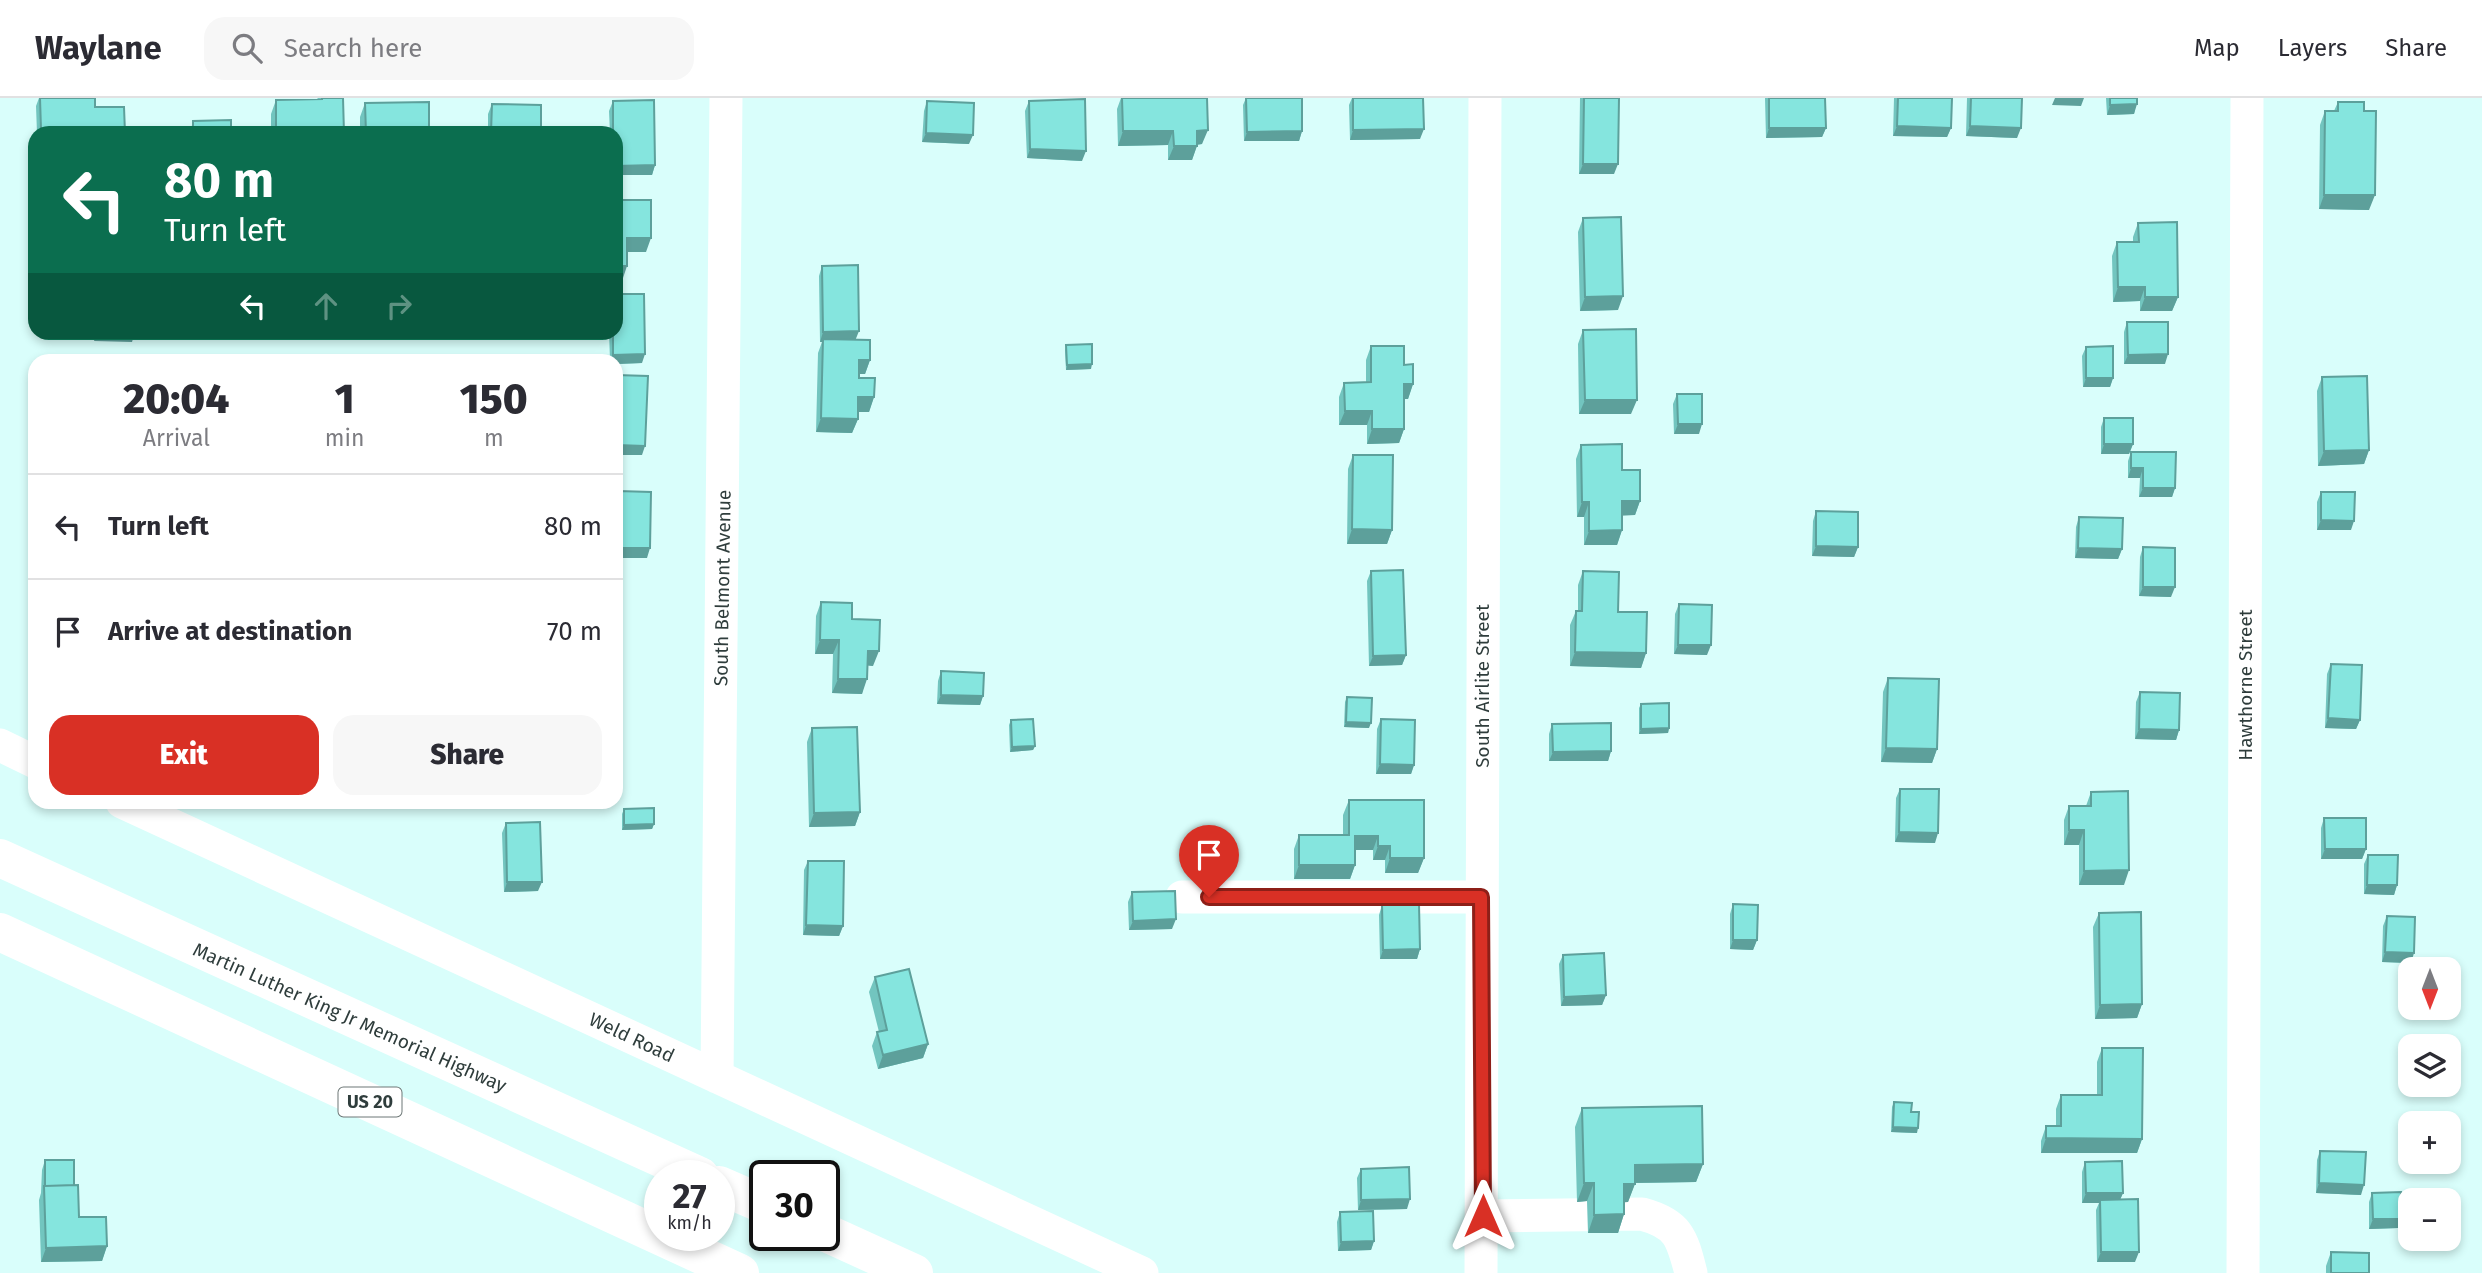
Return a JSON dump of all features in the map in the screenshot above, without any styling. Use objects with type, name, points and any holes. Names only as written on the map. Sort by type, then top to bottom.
[{"type":"highway","name":"Martin Luther King Jr Memorial Highway","points":[[0,858],[665,1160]]},
{"type":"highway","name":"US 20","points":[[0,932],[740,1273]]},
{"type":"highway","points":[[840,1239],[914,1273]]},
{"type":"street","name":"South Belmont Avenue","points":[[717,1077],[726,98]]},
{"type":"street","name":"South Airlite Street","points":[[1481,1273],[1485,98]]},
{"type":"street","name":"Hawthorne Street","points":[[2243,1273],[2247,98]]},
{"type":"street","points":[[0,745],[28,759]]},
{"type":"street","name":"Weld Road","points":[[137,809],[1142,1273]]},
{"type":"street","points":[[1182,897],[1481,897]]},
{"type":"street","points":[[1483,1216],[1642,1214],[1660,1219],[1675,1230],[1684,1243],[1691,1273]]},
{"type":"building","points":[[40,98],[95,98],[95,107],[124,107],[125,126],[41,126]]},
{"type":"building","points":[[343,98],[344,126],[276,126],[276,100]]},
{"type":"building","points":[[1122,98],[1207,98],[1208,130],[1197,131],[1197,146],[1174,146],[1173,131],[1123,131]]},
{"type":"building","points":[[1246,98],[1302,98],[1302,131],[1247,132]]},
{"type":"building","points":[[1353,98],[1423,98],[1424,129],[1353,130]]},
{"type":"building","points":[[1584,98],[1619,98],[1618,164],[1583,164]]},
{"type":"building","points":[[1769,98],[1825,98],[1826,128],[1769,128]]},
{"type":"building","points":[[1898,98],[1952,98],[1951,128],[1897,126]]},
{"type":"building","points":[[1971,98],[2022,98],[2021,128],[1970,126]]},
{"type":"building","points":[[2110,98],[2137,98],[2137,104],[2110,105]]},
{"type":"building","points":[[1085,99],[1086,151],[1030,149],[1029,101]]},
{"type":"building","points":[[654,100],[655,165],[623,166],[623,126],[613,126],[613,101]]},
{"type":"building","points":[[927,101],[974,103],[973,135],[926,133]]},
{"type":"building","points":[[429,102],[429,126],[366,126],[365,103]]},
{"type":"building","points":[[2338,102],[2364,102],[2364,111],[2376,111],[2375,195],[2324,195],[2325,111],[2338,111]]},
{"type":"building","points":[[492,104],[541,105],[541,126],[491,126]]},
{"type":"building","points":[[231,120],[231,126],[193,126],[193,121]]},
{"type":"building","points":[[623,200],[651,200],[651,238],[627,238],[627,266],[623,266]]},
{"type":"building","points":[[1621,217],[1623,296],[1585,297],[1583,218]]},
{"type":"building","points":[[2177,222],[2178,297],[2145,297],[2145,287],[2118,287],[2117,242],[2139,242],[2138,223]]},
{"type":"building","points":[[858,265],[859,331],[823,332],[822,266]]},
{"type":"building","points":[[623,294],[644,294],[645,354],[613,354],[613,340],[623,340]]},
{"type":"building","points":[[2127,322],[2168,322],[2168,354],[2128,355]]},
{"type":"building","points":[[1636,329],[1637,400],[1585,400],[1583,330]]},
{"type":"building","points":[[823,339],[870,340],[870,360],[859,360],[859,378],[875,378],[874,397],[858,397],[858,419],[821,418]]},
{"type":"building","points":[[1092,344],[1092,364],[1067,365],[1066,345]]},
{"type":"building","points":[[1371,346],[1404,346],[1404,365],[1413,364],[1413,384],[1404,384],[1404,429],[1372,429],[1372,411],[1345,411],[1344,383],[1371,382]]},
{"type":"building","points":[[2113,346],[2113,378],[2086,378],[2086,347]]},
{"type":"building","points":[[623,375],[648,376],[645,446],[623,445]]},
{"type":"building","points":[[2367,376],[2369,450],[2324,451],[2322,377]]},
{"type":"building","points":[[1677,394],[1702,394],[1702,424],[1678,424]]},
{"type":"building","points":[[2104,418],[2133,418],[2133,444],[2104,444]]},
{"type":"building","points":[[1622,444],[1622,470],[1640,470],[1640,501],[1622,501],[1622,530],[1589,531],[1589,502],[1582,502],[1581,445]]},
{"type":"building","points":[[2131,452],[2176,452],[2175,488],[2143,488],[2143,468],[2131,468]]},
{"type":"building","points":[[1353,455],[1393,455],[1392,530],[1352,529]]},
{"type":"building","points":[[623,491],[651,492],[650,548],[623,548]]},
{"type":"building","points":[[2321,492],[2355,492],[2354,521],[2321,520]]},
{"type":"building","points":[[1816,511],[1858,512],[1858,547],[1816,546]]},
{"type":"building","points":[[2079,517],[2123,518],[2122,549],[2078,548]]},
{"type":"building","points":[[2143,547],[2175,548],[2175,587],[2143,587]]},
{"type":"building","points":[[1403,570],[1406,655],[1373,656],[1371,571]]},
{"type":"building","points":[[1583,571],[1619,572],[1618,612],[1647,612],[1646,653],[1575,652],[1576,611],[1582,611]]},
{"type":"building","points":[[821,602],[852,603],[852,619],[880,620],[879,651],[868,651],[867,679],[838,679],[839,640],[820,640]]},
{"type":"building","points":[[1679,604],[1712,605],[1711,645],[1678,645]]},
{"type":"building","points":[[2331,664],[2362,665],[2360,720],[2328,718]]},
{"type":"building","points":[[941,671],[984,673],[983,696],[941,695]]},
{"type":"building","points":[[1888,678],[1939,679],[1937,749],[1886,748]]},
{"type":"building","points":[[2140,692],[2180,693],[2179,730],[2139,729]]},
{"type":"building","points":[[1347,697],[1372,698],[1371,723],[1346,722]]},
{"type":"building","points":[[1669,703],[1669,728],[1641,729],[1641,704]]},
{"type":"building","points":[[1033,719],[1035,746],[1012,747],[1011,720]]},
{"type":"building","points":[[1381,719],[1415,720],[1414,765],[1380,764]]},
{"type":"building","points":[[1611,723],[1611,751],[1553,752],[1552,724]]},
{"type":"building","points":[[857,727],[860,812],[814,813],[812,728]]},
{"type":"building","points":[[1900,789],[1939,789],[1938,833],[1899,832]]},
{"type":"building","points":[[2128,791],[2129,870],[2084,871],[2084,830],[2069,830],[2069,806],[2091,806],[2091,792]]},
{"type":"building","points":[[1349,800],[1424,800],[1424,858],[1390,858],[1390,846],[1378,846],[1378,836],[1355,836],[1355,865],[1299,865],[1299,835],[1349,835]]},
{"type":"building","points":[[654,808],[654,824],[624,825],[624,809]]},
{"type":"building","points":[[2324,818],[2366,818],[2366,849],[2325,849]]},
{"type":"building","points":[[540,822],[542,882],[507,882],[506,823]]},
{"type":"building","points":[[2368,855],[2398,855],[2397,885],[2367,885]]},
{"type":"building","points":[[808,861],[844,861],[843,926],[806,925]]},
{"type":"building","points":[[1175,891],[1176,919],[1133,921],[1132,892]]},
{"type":"building","points":[[1419,904],[1420,949],[1383,950],[1382,905]]},
{"type":"building","points":[[1733,904],[1758,905],[1757,940],[1733,940]]},
{"type":"building","points":[[2141,912],[2142,1004],[2100,1005],[2099,913]]},
{"type":"building","points":[[2387,916],[2415,917],[2414,953],[2385,952]]},
{"type":"building","points":[[1604,953],[1606,995],[1564,997],[1563,955]]},
{"type":"building","points":[[909,969],[928,1044],[883,1055],[877,1032],[887,1030],[875,977]]},
{"type":"building","points":[[2102,1048],[2143,1048],[2142,1139],[2046,1138],[2046,1126],[2061,1126],[2061,1095],[2102,1095]]},
{"type":"building","points":[[1894,1102],[1912,1103],[1911,1112],[1919,1112],[1918,1128],[1893,1127]]},
{"type":"building","points":[[1702,1106],[1703,1164],[1635,1165],[1635,1184],[1624,1184],[1624,1214],[1594,1215],[1594,1183],[1584,1183],[1582,1108]]},
{"type":"building","points":[[2320,1151],[2366,1152],[2364,1185],[2319,1183]]},
{"type":"building","points":[[45,1160],[74,1160],[74,1185],[45,1186]]},
{"type":"building","points":[[2122,1161],[2123,1193],[2086,1193],[2085,1162]]},
{"type":"building","points":[[1409,1167],[1410,1199],[1361,1200],[1361,1169]]},
{"type":"building","points":[[78,1185],[79,1217],[106,1217],[107,1246],[46,1248],[44,1186]]},
{"type":"building","points":[[2398,1192],[2398,1219],[2373,1219],[2372,1193]]},
{"type":"building","points":[[2138,1199],[2139,1252],[2101,1252],[2100,1200]]},
{"type":"building","points":[[1373,1211],[1374,1241],[1341,1242],[1340,1212]]},
{"type":"building","points":[[2331,1252],[2369,1253],[2369,1273],[2331,1273]]},
{"type":"route","points":[[1209,897],[1481,897],[1483,1216]]}]
